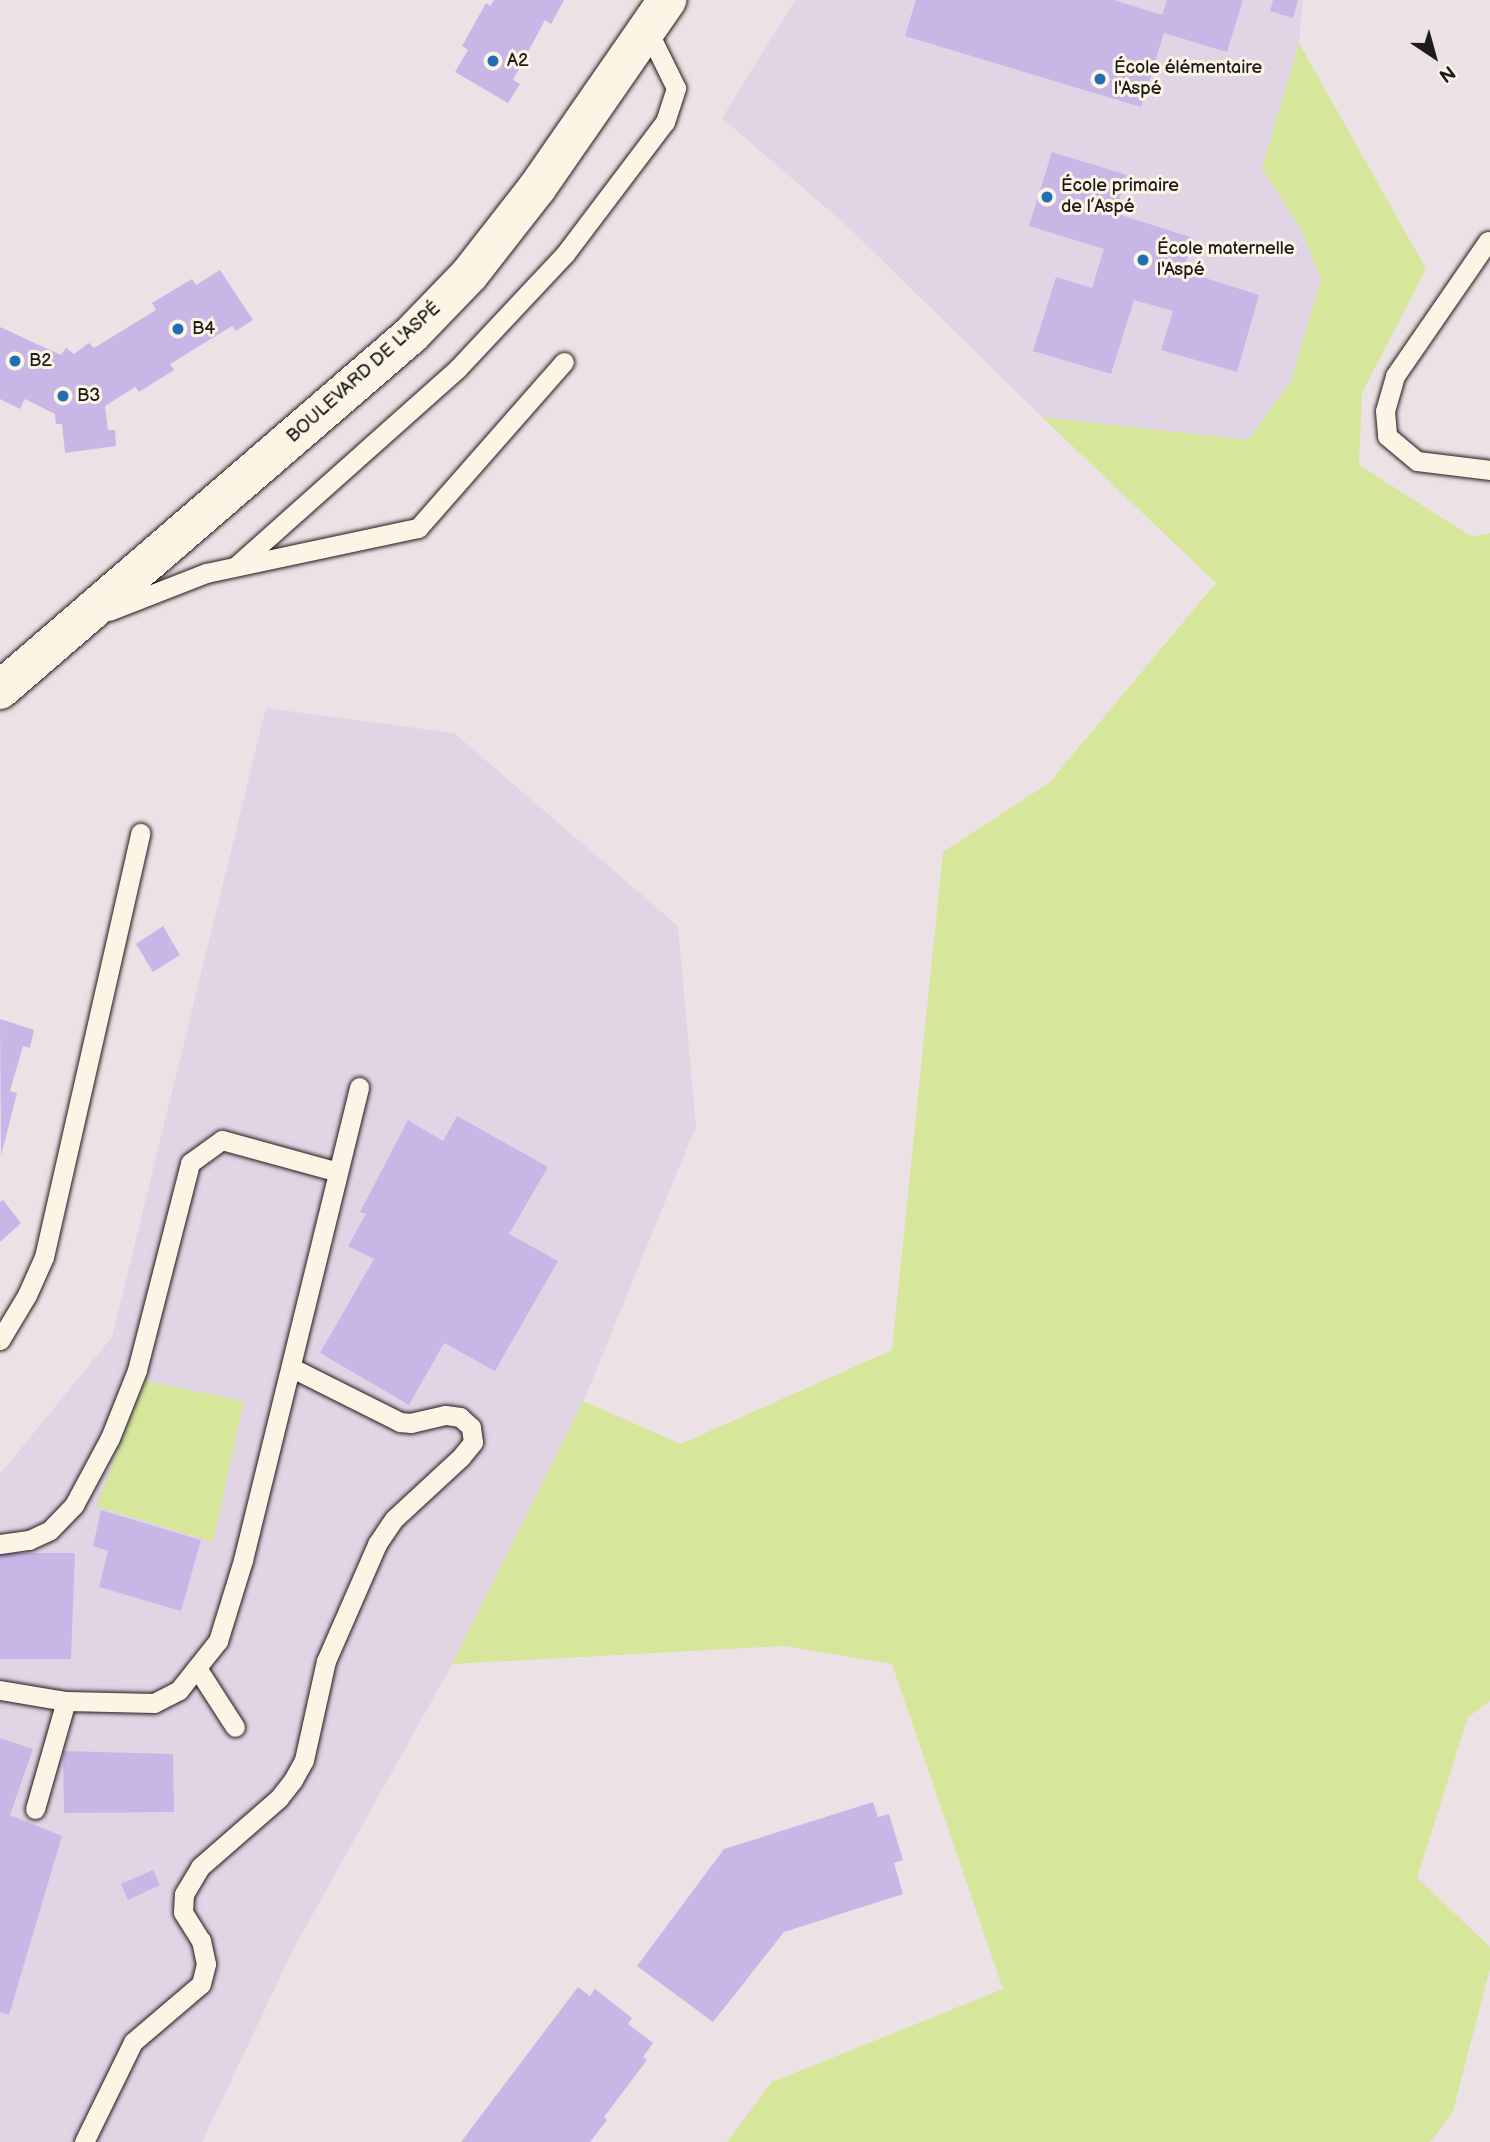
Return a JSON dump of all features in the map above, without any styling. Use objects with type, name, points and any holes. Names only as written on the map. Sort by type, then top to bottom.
[{"type":"street","name":"BOULEVARD DE L'ASPÉ","points":[[0,690],[401,344],[469,275],[537,188],[657,15]]},
{"type":"lane","points":[[236,566],[458,368],[565,254],[665,122],[676,88],[657,15]]},
{"type":"lane","points":[[1488,241],[1395,376],[1385,411],[1387,436],[1417,461],[1490,470]]},
{"type":"lane","points":[[79,623],[206,573],[418,528],[564,362]]},
{"type":"lane","points":[[0,1340],[27,1296],[44,1257],[140,833]]},
{"type":"lane","points":[[0,1690],[66,1701],[154,1703],[179,1690],[218,1641],[243,1560],[292,1368],[359,1087]]},
{"type":"lane","points":[[0,1544],[29,1540],[50,1530],[74,1505],[110,1438],[137,1370],[176,1209],[190,1163],[222,1140],[338,1172]]},
{"type":"lane","points":[[84,2142],[133,2042],[201,1984],[206,1964],[201,1941],[183,1912],[184,1894],[200,1867],[279,1798],[293,1780],[304,1760],[326,1661],[377,1544],[394,1519],[461,1457],[473,1442],[471,1427],[460,1417],[445,1415],[411,1423],[400,1422],[292,1368]]},
{"type":"lane","points":[[197,1668],[235,1727]]},
{"type":"lane","points":[[35,1809],[66,1701]]},
{"type":"shaded area","name":"École primaire de l’Aspé","points":[[795,0],[1303,0],[1299,43],[1262,168],[1301,229],[1321,280],[1291,381],[1248,440],[1042,417],[847,226],[722,118]]},
{"type":"shaded area","points":[[266,708],[454,733],[678,926],[696,1126],[542,1503],[294,1948],[202,2142],[0,2142],[0,1474],[112,1337]]},
{"type":"green space","points":[[1299,43],[1426,269],[1362,393],[1359,465],[1472,537],[1490,533],[1490,1701],[1468,1717],[1417,1878],[1490,1947],[1490,1968],[1453,2111],[1430,2142],[727,2142],[772,2082],[1003,1989],[892,1664],[784,1646],[452,1664],[583,1401],[681,1444],[892,1350],[943,852],[1049,783],[1216,583],[1042,417],[1248,440],[1291,381],[1321,280],[1301,229],[1262,168]]},
{"type":"green space","points":[[145,1381],[244,1401],[213,1542],[96,1506]]},
{"type":"building","name":"A2","points":[[494,0],[564,0],[551,24],[545,20],[513,80],[520,84],[508,103],[455,72],[468,50],[462,46],[486,3],[490,6]]},
{"type":"building","name":"École élémentaire l'Aspé","points":[[916,0],[1114,0],[1162,15],[1167,0],[1243,0],[1227,52],[1164,33],[1141,107],[905,36]]},
{"type":"building","points":[[1273,0],[1298,0],[1293,18],[1270,11]]},
{"type":"building","name":"École maternelle l'Aspé","points":[[1052,152],[1127,175],[1115,213],[1193,238],[1183,271],[1259,295],[1237,372],[1161,350],[1173,311],[1134,300],[1111,374],[1033,351],[1056,277],[1092,288],[1104,249],[1029,226]]},
{"type":"building","points":[[220,270],[253,320],[236,331],[232,326],[170,364],[174,370],[139,392],[135,387],[105,406],[108,430],[115,430],[116,446],[65,453],[62,424],[56,424],[55,414],[25,399],[20,409],[0,399],[0,327],[61,355],[66,348],[74,354],[89,343],[94,348],[156,310],[152,303],[192,279],[196,285]]},
{"type":"building","points":[[163,926],[180,955],[153,972],[136,944]]},
{"type":"building","points":[[0,1019],[34,1030],[30,1048],[23,1046],[10,1091],[17,1093],[1,1156]]},
{"type":"building","points":[[457,1116],[548,1167],[509,1234],[558,1261],[495,1371],[444,1343],[409,1405],[320,1353],[374,1259],[348,1246],[366,1214],[360,1212],[408,1120],[443,1141]]},
{"type":"building","points":[[3,1200],[21,1223],[0,1242],[0,1202]]},
{"type":"building","points":[[101,1510],[201,1540],[181,1611],[99,1587],[108,1551],[93,1546]]},
{"type":"building","points":[[0,1553],[75,1553],[71,1659],[0,1659]]},
{"type":"building","points":[[0,1738],[33,1749],[10,1815],[62,1836],[9,2015],[0,2012]]},
{"type":"building","points":[[63,1751],[173,1754],[174,1812],[64,1813]]},
{"type":"building","points":[[873,1802],[878,1817],[889,1814],[903,1860],[894,1863],[903,1894],[784,1932],[713,2022],[637,1966],[724,1849]]},
{"type":"building","points":[[153,1870],[160,1885],[128,1900],[121,1884]]},
{"type":"building","points":[[578,1987],[590,1996],[595,1989],[632,2018],[628,2024],[653,2043],[643,2057],[647,2060],[604,2117],[607,2120],[590,2142],[461,2142]]},
{"type":"place","name":"A2","points":[[493,61]]},
{"type":"place","name":"École élémentaire l'Aspé","points":[[1100,79]]},
{"type":"place","name":"École primaire de l’Aspé","points":[[1047,197]]},
{"type":"place","name":"École maternelle l'Aspé","points":[[1143,260]]},
{"type":"place","name":"B4","points":[[178,329]]},
{"type":"place","name":"B2","points":[[15,361]]},
{"type":"place","name":"B3","points":[[63,396]]}]
